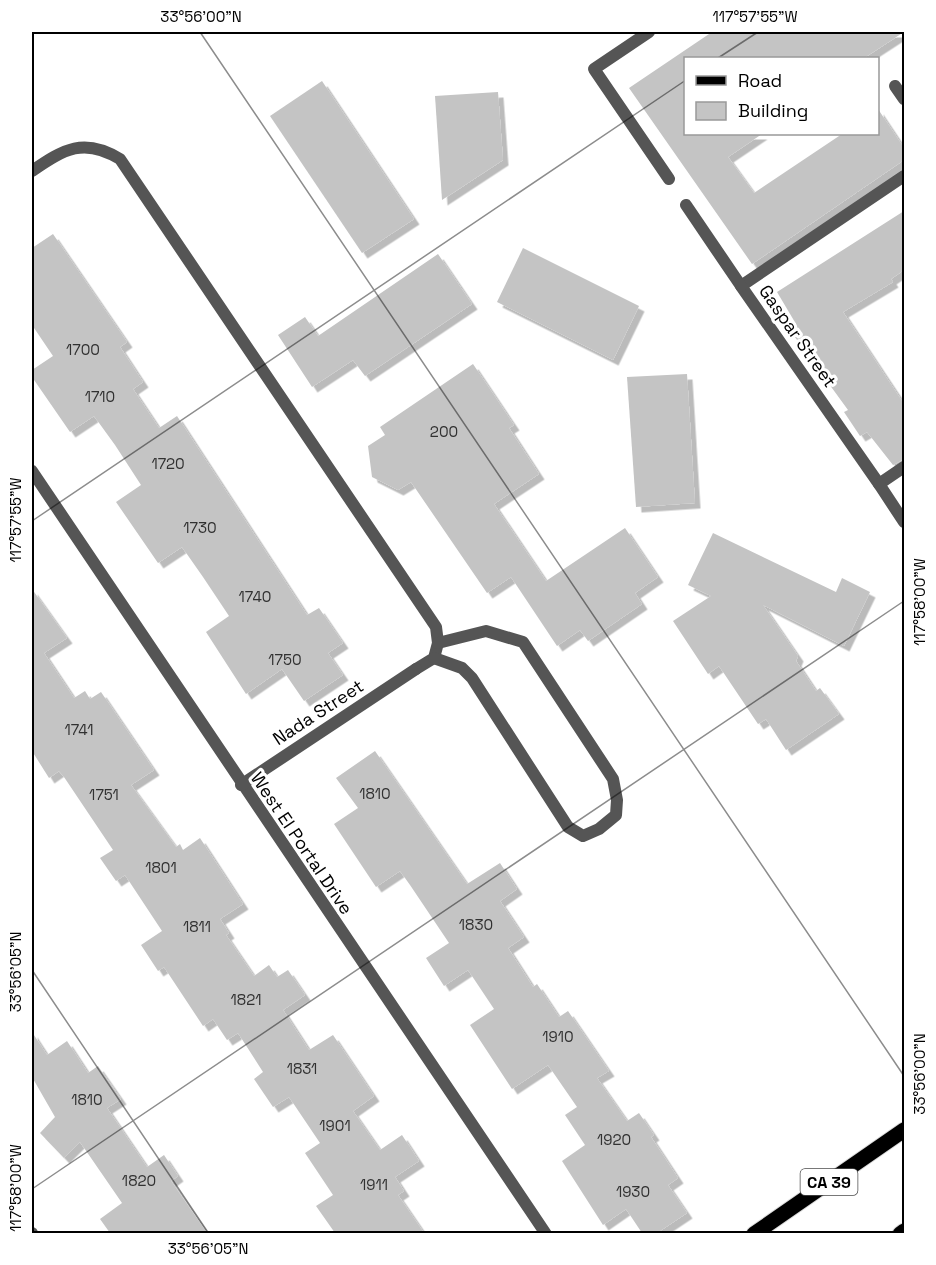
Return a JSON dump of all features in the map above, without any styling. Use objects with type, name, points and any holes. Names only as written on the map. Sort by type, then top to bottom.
[{"type":"main road","name":"CA 39","points":[[754,1233],[904,1130]]},
{"type":"main road","points":[[900,1233],[904,1231]]},
{"type":"street","points":[[649,32],[594,69],[669,179]]},
{"type":"street","points":[[895,86],[904,99]]},
{"type":"street","points":[[32,171],[75,146],[102,148],[120,159],[436,627],[438,643],[434,658],[462,668],[472,678],[568,827],[583,836],[599,829],[616,815],[617,800],[613,780],[523,642],[486,631],[438,643]]},
{"type":"street","name":"Gaspar Street","points":[[904,176],[741,286],[904,522]]},
{"type":"street","points":[[686,205],[741,286]]},
{"type":"street","points":[[879,484],[904,467]]},
{"type":"street","name":"West El Portal Drive","points":[[32,471],[241,785],[546,1233]]},
{"type":"street","name":"Nada Street","points":[[241,785],[434,658]]},
{"type":"building","points":[[712,32],[904,32],[866,57],[684,57],[684,135],[761,135],[728,157],[754,193],[841,135],[879,135],[879,110],[904,148],[904,160],[752,264],[629,88]]},
{"type":"building","points":[[322,81],[414,219],[362,253],[270,116]]},
{"type":"building","points":[[498,92],[503,160],[442,200],[435,96]]},
{"type":"building","points":[[904,211],[904,270],[891,279],[893,282],[843,312],[904,404],[904,459],[893,465],[867,432],[860,436],[844,412],[848,410],[789,329],[796,324],[777,292]]},
{"type":"building","points":[[53,234],[127,342],[120,347],[143,382],[133,389],[159,428],[177,416],[307,615],[319,608],[343,643],[328,653],[343,675],[304,701],[282,669],[246,694],[206,632],[229,616],[203,577],[182,547],[158,563],[116,502],[141,485],[115,445],[94,416],[70,432],[32,377],[32,370],[53,356],[32,325],[32,248]]},
{"type":"building","points":[[523,248],[639,306],[613,360],[497,302]]},
{"type":"building","points":[[438,254],[472,304],[365,376],[353,360],[312,387],[278,335],[305,317],[318,336]]},
{"type":"building","points":[[473,364],[514,425],[509,428],[539,474],[494,504],[546,581],[625,528],[658,577],[635,593],[642,604],[588,641],[580,630],[557,646],[511,577],[487,593],[411,482],[398,490],[372,477],[368,446],[385,435],[380,427]]},
{"type":"building","points":[[687,374],[695,503],[636,507],[627,377]]},
{"type":"building","points":[[713,533],[836,592],[842,578],[870,592],[844,646],[763,605],[798,656],[796,661],[816,691],[820,688],[839,714],[786,750],[766,719],[758,724],[719,666],[708,674],[673,621],[711,596],[688,585]]},
{"type":"building","points":[[32,589],[67,638],[44,653],[74,698],[85,691],[90,699],[101,692],[154,770],[131,785],[176,847],[180,844],[183,850],[200,838],[243,904],[220,919],[229,933],[226,935],[254,976],[269,965],[277,977],[288,970],[305,995],[283,1010],[309,1050],[333,1035],[374,1096],[353,1111],[380,1150],[402,1135],[419,1161],[395,1177],[404,1191],[398,1195],[424,1233],[335,1233],[316,1206],[333,1195],[305,1153],[320,1143],[289,1097],[273,1107],[254,1079],[263,1072],[238,1033],[227,1040],[213,1019],[203,1026],[164,967],[158,971],[141,945],[162,931],[125,875],[116,881],[100,858],[113,850],[64,777],[59,771],[49,778],[32,751]]},
{"type":"building","points":[[375,751],[467,884],[500,863],[517,889],[500,901],[524,937],[508,948],[533,987],[537,984],[559,1017],[568,1011],[609,1071],[597,1078],[627,1121],[639,1113],[654,1135],[651,1137],[678,1178],[668,1185],[687,1213],[657,1233],[642,1233],[626,1209],[603,1225],[562,1161],[585,1145],[565,1115],[577,1107],[548,1065],[512,1089],[470,1025],[494,1009],[468,970],[444,986],[426,958],[449,943],[410,885],[400,871],[376,887],[334,824],[358,808],[336,778]]},
{"type":"building","points":[[32,1032],[47,1055],[67,1041],[88,1073],[98,1066],[121,1099],[107,1108],[147,1167],[164,1155],[178,1176],[171,1181],[207,1233],[110,1233],[100,1219],[122,1203],[80,1142],[64,1158],[40,1133],[55,1117],[32,1077]]}]
